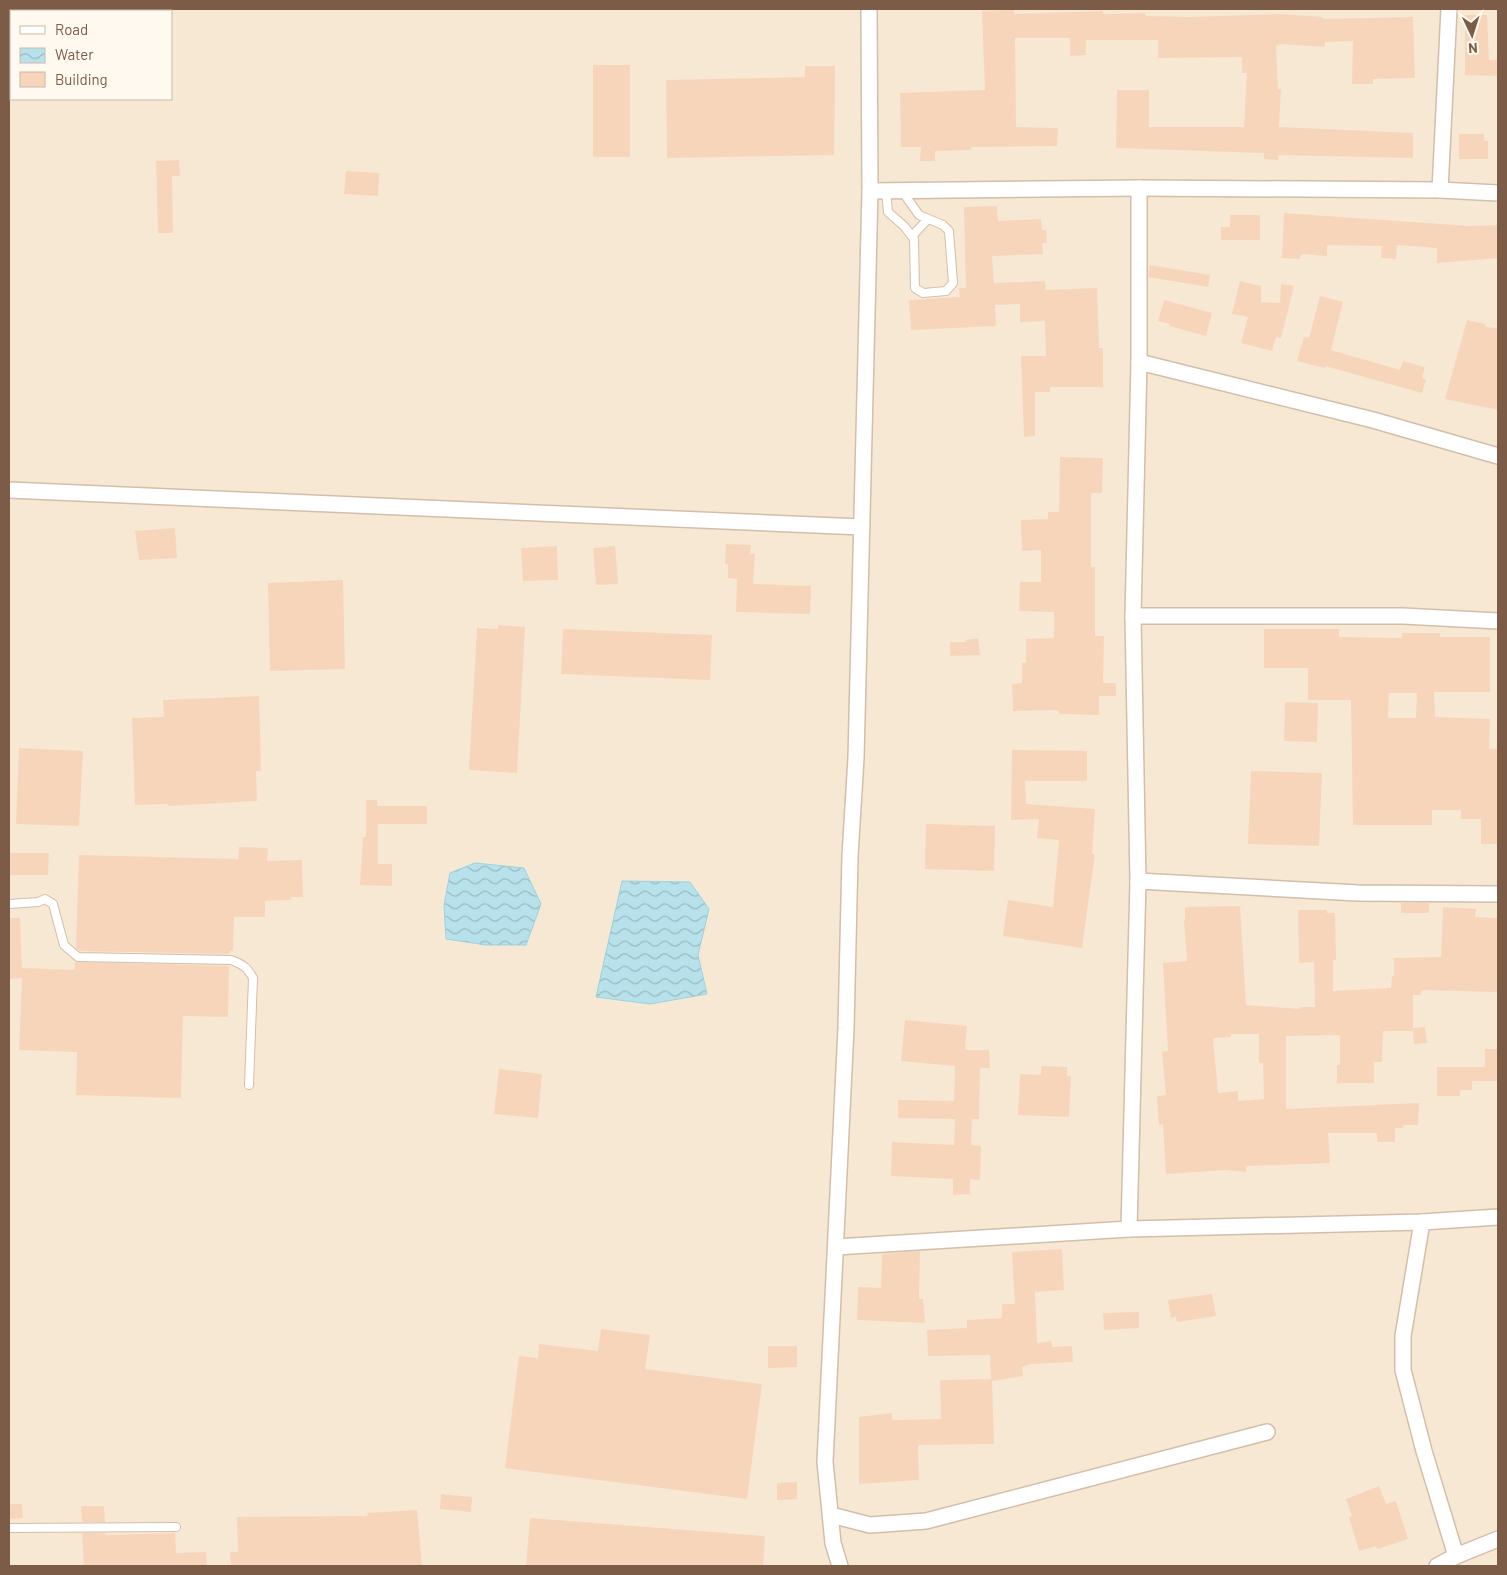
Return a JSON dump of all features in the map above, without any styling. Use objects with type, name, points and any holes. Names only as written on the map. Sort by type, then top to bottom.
[{"type":"street","points":[[840,1566],[833,1543],[825,1462],[846,1028],[850,865],[857,749],[870,191],[869,9]]},
{"type":"street","points":[[1440,190],[1449,9]]},
{"type":"street","points":[[870,191],[1138,188],[1440,190],[1498,193]]},
{"type":"street","points":[[1129,1229],[1138,881],[1133,616],[1139,362],[1138,188]]},
{"type":"street","points":[[1139,362],[1373,420],[1498,456]]},
{"type":"street","points":[[9,490],[862,527]]},
{"type":"street","points":[[1133,616],[1403,616],[1498,621]]},
{"type":"street","points":[[1138,881],[1358,893],[1498,894]]},
{"type":"street","points":[[836,1247],[1129,1229],[1422,1222],[1498,1217]]},
{"type":"street","points":[[1422,1222],[1403,1336],[1404,1370],[1424,1451],[1456,1556]]},
{"type":"street","points":[[830,1515],[870,1525],[926,1522],[1267,1432]]},
{"type":"street","points":[[1437,1566],[1498,1539]]},
{"type":"lane","points":[[886,191],[888,212],[912,236],[914,242],[915,288],[923,293],[946,291],[953,283],[950,234],[943,225],[928,220],[916,213],[902,191]]},
{"type":"lane","points":[[912,236],[928,220]]},
{"type":"lane","points":[[9,904],[38,902],[45,899],[53,904],[64,945],[78,956],[231,960],[242,964],[248,969],[253,978],[249,1085]]},
{"type":"lane","points":[[9,1528],[176,1527]]},
{"type":"shaded area","points":[[9,9],[1498,9],[1498,1566],[9,1566]]},
{"type":"water","points":[[475,863],[524,868],[541,904],[526,945],[486,945],[446,939],[444,905],[450,873]]},
{"type":"water","points":[[622,881],[690,882],[709,909],[698,955],[707,994],[650,1004],[596,997]]},
{"type":"building","points":[[1014,10],[1014,14],[1103,11],[1103,14],[1145,13],[1146,16],[1190,17],[1279,14],[1323,17],[1323,19],[1413,17],[1415,78],[1373,79],[1373,84],[1352,84],[1353,41],[1325,42],[1325,47],[1281,44],[1276,46],[1278,89],[1281,89],[1279,127],[1413,133],[1413,158],[1278,155],[1278,160],[1264,159],[1264,153],[1116,148],[1117,90],[1149,90],[1149,127],[1244,127],[1247,73],[1242,73],[1242,57],[1158,58],[1158,40],[1086,40],[1086,55],[1070,56],[1070,38],[1015,38],[1016,127],[1058,128],[1057,146],[971,147],[971,150],[935,151],[935,161],[920,161],[921,147],[901,147],[900,93],[985,90],[982,11]]},
{"type":"building","points":[[1465,15],[1487,15],[1489,60],[1498,60],[1498,76],[1465,75]]},
{"type":"building","points":[[593,65],[630,65],[630,157],[593,157]]},
{"type":"building","points":[[805,66],[835,66],[834,155],[667,158],[666,80],[805,77]]},
{"type":"building","points":[[1459,134],[1484,134],[1484,141],[1488,141],[1488,159],[1459,159]]},
{"type":"building","points":[[179,160],[180,176],[172,176],[173,233],[158,233],[156,161]]},
{"type":"building","points":[[346,171],[379,173],[378,196],[344,194]]},
{"type":"building","points":[[997,206],[998,221],[1041,219],[1042,230],[1046,230],[1047,243],[1042,243],[1043,254],[992,256],[994,283],[1045,281],[1046,290],[1097,288],[1099,348],[1103,348],[1103,387],[1050,387],[1050,392],[1035,392],[1035,436],[1024,437],[1021,356],[1046,356],[1045,321],[1020,322],[1020,304],[995,305],[996,326],[911,330],[909,300],[960,297],[959,288],[966,288],[964,207]]},
{"type":"building","points":[[1284,213],[1469,226],[1498,225],[1498,258],[1437,263],[1437,248],[1397,245],[1396,259],[1381,258],[1382,246],[1327,245],[1327,256],[1301,254],[1300,259],[1282,258]]},
{"type":"building","points":[[1230,215],[1260,215],[1260,240],[1221,240],[1221,227],[1230,227]]},
{"type":"building","points":[[1150,265],[1210,275],[1208,287],[1148,277]]},
{"type":"building","points":[[1240,281],[1261,286],[1261,302],[1280,303],[1281,284],[1294,286],[1281,338],[1276,337],[1272,351],[1241,343],[1248,317],[1232,314]]},
{"type":"building","points":[[1320,296],[1343,302],[1331,350],[1400,370],[1403,361],[1425,367],[1422,378],[1426,380],[1422,393],[1325,366],[1325,368],[1297,361],[1304,337],[1309,338]]},
{"type":"building","points":[[1164,300],[1212,313],[1206,336],[1158,321]]},
{"type":"building","points":[[1467,320],[1485,324],[1485,327],[1498,328],[1498,410],[1445,399]]},
{"type":"building","points":[[1060,457],[1103,458],[1102,493],[1091,493],[1091,567],[1095,567],[1095,636],[1104,636],[1103,683],[1116,683],[1116,696],[1099,696],[1099,715],[1059,714],[1059,710],[1013,711],[1012,684],[1022,683],[1022,663],[1026,663],[1026,639],[1054,638],[1054,612],[1019,611],[1020,582],[1041,582],[1041,550],[1022,551],[1021,520],[1048,519],[1048,512],[1059,512]]},
{"type":"building","points":[[175,528],[177,558],[139,560],[135,531]]},
{"type":"building","points":[[726,544],[751,545],[750,554],[755,554],[753,584],[811,586],[810,614],[736,612],[737,579],[728,578],[728,564],[725,564]]},
{"type":"building","points":[[557,546],[558,580],[523,581],[521,548]]},
{"type":"building","points":[[615,546],[618,584],[596,585],[593,548]]},
{"type":"building","points":[[343,580],[345,669],[270,671],[268,583]]},
{"type":"building","points":[[498,625],[525,627],[517,773],[469,770],[477,628],[498,629]]},
{"type":"building","points":[[563,629],[712,635],[710,680],[561,674]]},
{"type":"building","points":[[1264,629],[1339,629],[1339,637],[1402,638],[1402,633],[1440,633],[1440,637],[1490,637],[1490,692],[1434,692],[1435,717],[1490,719],[1489,749],[1498,749],[1498,844],[1481,844],[1481,819],[1461,819],[1461,810],[1432,810],[1432,825],[1353,825],[1351,700],[1308,700],[1308,668],[1264,668]],"holes":[[[1389,693],[1417,693],[1416,718],[1388,718]]]},
{"type":"building","points":[[978,638],[980,655],[950,656],[950,642],[966,642],[966,640]]},
{"type":"building","points":[[259,696],[261,771],[256,771],[257,801],[168,806],[168,804],[135,805],[132,718],[164,717],[163,700]]},
{"type":"building","points":[[1285,702],[1318,703],[1317,742],[1284,741]]},
{"type":"building","points":[[19,748],[83,751],[79,826],[16,824]]},
{"type":"building","points":[[1012,750],[1087,751],[1087,781],[1025,781],[1026,804],[1095,809],[1092,854],[1095,854],[1082,948],[1003,936],[1008,900],[1053,907],[1059,840],[1037,838],[1039,819],[1011,820]]},
{"type":"building","points":[[1251,771],[1322,773],[1319,846],[1248,844]]},
{"type":"building","points":[[366,800],[377,800],[377,806],[427,806],[427,824],[378,824],[378,864],[392,864],[392,886],[360,885],[363,837],[366,837]]},
{"type":"building","points":[[926,824],[995,826],[994,871],[925,869]]},
{"type":"building","points":[[239,847],[268,848],[267,861],[302,860],[303,897],[291,897],[291,900],[265,901],[265,917],[234,917],[233,951],[230,951],[230,954],[80,951],[76,948],[79,855],[238,859]]},
{"type":"building","points":[[9,853],[49,853],[48,875],[9,875]]},
{"type":"building","points":[[1401,903],[1429,903],[1429,913],[1401,913]]},
{"type":"building","points":[[1240,906],[1246,1005],[1300,1009],[1300,1007],[1315,1007],[1314,962],[1299,963],[1298,910],[1327,910],[1327,913],[1335,913],[1336,960],[1333,960],[1333,991],[1391,988],[1392,976],[1394,976],[1394,958],[1441,957],[1443,907],[1476,909],[1475,917],[1498,918],[1498,992],[1421,990],[1421,995],[1413,995],[1413,1031],[1383,1031],[1382,1062],[1374,1062],[1374,1083],[1337,1083],[1337,1065],[1340,1065],[1340,1035],[1286,1036],[1286,1109],[1419,1103],[1418,1125],[1403,1125],[1403,1128],[1395,1128],[1395,1142],[1377,1142],[1377,1133],[1328,1133],[1330,1163],[1246,1166],[1246,1172],[1226,1170],[1166,1174],[1163,1124],[1159,1125],[1157,1096],[1166,1095],[1162,1052],[1168,1051],[1163,963],[1187,961],[1185,907]],"holes":[[[1231,1034],[1259,1034],[1259,1063],[1263,1063],[1264,1099],[1238,1101],[1238,1091],[1218,1093],[1213,1038],[1231,1037]]]},
{"type":"building","points":[[9,918],[20,918],[22,975],[22,968],[75,970],[75,962],[229,966],[228,1017],[183,1016],[181,1098],[76,1095],[77,1052],[19,1050],[22,978],[9,979]]},
{"type":"building","points":[[905,1020],[967,1026],[965,1050],[989,1050],[990,1068],[980,1068],[979,1119],[972,1119],[971,1145],[981,1146],[980,1180],[970,1179],[970,1194],[953,1195],[953,1179],[891,1176],[892,1142],[954,1145],[955,1119],[898,1118],[898,1100],[954,1101],[955,1066],[901,1061]]},
{"type":"building","points":[[1425,1027],[1427,1043],[1414,1044],[1413,1028]]},
{"type":"building","points":[[1485,1049],[1498,1049],[1498,1081],[1472,1081],[1472,1090],[1460,1090],[1460,1096],[1437,1096],[1437,1067],[1485,1067]]},
{"type":"building","points":[[1041,1066],[1067,1067],[1067,1076],[1071,1076],[1069,1117],[1018,1115],[1020,1074],[1041,1075]]},
{"type":"building","points":[[499,1069],[542,1074],[538,1118],[494,1114]]},
{"type":"building","points":[[1062,1249],[1064,1290],[1035,1292],[1037,1343],[1051,1341],[1052,1347],[1072,1346],[1073,1362],[1031,1364],[1022,1367],[1023,1376],[992,1381],[994,1444],[918,1445],[919,1480],[859,1484],[859,1417],[892,1413],[892,1420],[941,1419],[940,1380],[991,1379],[990,1355],[928,1356],[927,1330],[967,1328],[967,1320],[1002,1318],[1002,1304],[1015,1304],[1012,1252]]},
{"type":"building","points":[[920,1251],[919,1299],[923,1299],[925,1323],[857,1320],[858,1287],[881,1288],[882,1254]]},
{"type":"building","points":[[1212,1294],[1216,1316],[1177,1322],[1176,1317],[1171,1318],[1168,1300]]},
{"type":"building","points":[[1139,1312],[1139,1328],[1104,1330],[1103,1313]]},
{"type":"building","points":[[601,1329],[650,1335],[645,1369],[762,1384],[747,1499],[505,1468],[519,1356],[538,1358],[539,1344],[598,1351]]},
{"type":"building","points":[[768,1346],[797,1346],[797,1367],[768,1368]]},
{"type":"building","points":[[797,1482],[797,1499],[777,1500],[777,1483]]},
{"type":"building","points":[[1379,1486],[1386,1504],[1396,1501],[1408,1539],[1377,1549],[1376,1546],[1359,1551],[1349,1517],[1352,1516],[1346,1499]]},
{"type":"building","points":[[441,1494],[472,1497],[471,1512],[440,1509]]},
{"type":"building","points":[[9,1504],[22,1504],[23,1518],[9,1519]]},
{"type":"building","points":[[81,1506],[104,1506],[105,1522],[82,1522]]},
{"type":"building","points":[[417,1510],[422,1566],[231,1566],[230,1552],[238,1552],[237,1517],[368,1516],[367,1513]]},
{"type":"building","points":[[530,1518],[765,1536],[763,1566],[526,1566]]},
{"type":"building","points":[[82,1533],[105,1533],[105,1535],[175,1533],[176,1553],[206,1552],[207,1566],[84,1566]]}]
